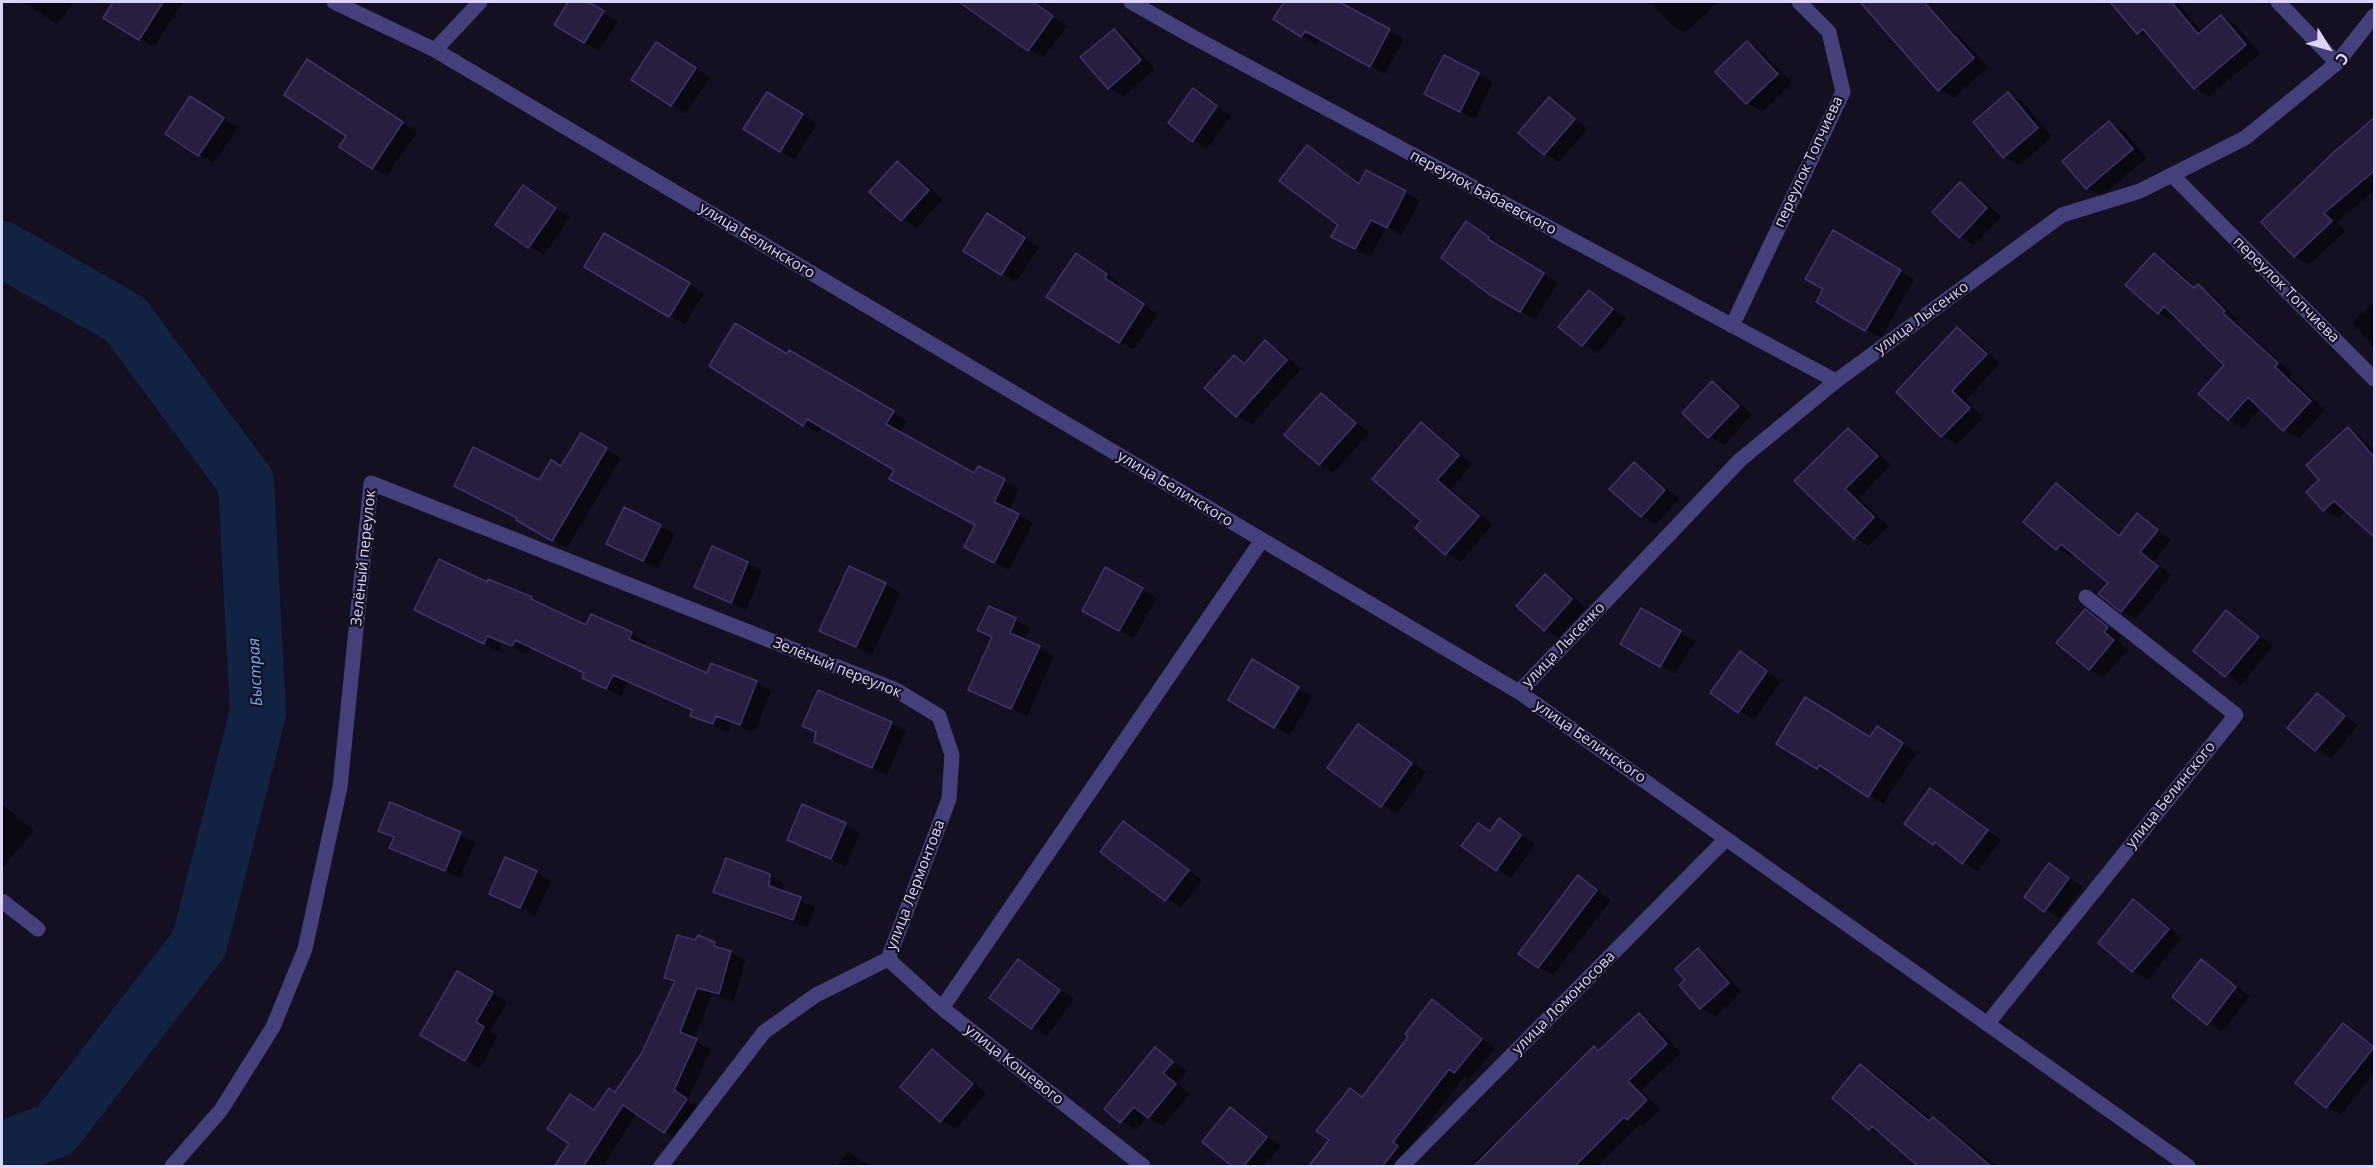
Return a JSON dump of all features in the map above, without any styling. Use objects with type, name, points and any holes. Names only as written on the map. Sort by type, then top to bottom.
[{"type":"street","name":"улица Белинского","points":[[334,2],[435,50],[1519,692],[2188,1167]]},
{"type":"street","points":[[435,50],[480,2]]},
{"type":"street","name":"переулок Бабаевского","points":[[1131,2],[1193,38],[1836,381]]},
{"type":"street","name":"переулок Топчиева","points":[[1732,326],[1843,92],[1828,32],[1799,2]]},
{"type":"street","points":[[2278,2],[2337,63]]},
{"type":"street","name":"улица Лысенко","points":[[1519,692],[1740,460],[1836,381],[2062,215],[2140,191],[2245,138],[2337,63],[2374,16]]},
{"type":"street","name":"переулок Топчиева","points":[[2172,175],[2374,379]]},
{"type":"street","name":"Зелёный переулок","points":[[172,1167],[221,1110],[273,1027],[305,949],[340,787],[371,483],[896,690],[939,716]]},
{"type":"street","points":[[942,1008],[1262,540]]},
{"type":"street","name":"улица Белинского","points":[[1987,1024],[2235,715],[2086,597]]},
{"type":"street","name":"улица Лермонтова","points":[[661,1167],[764,1032],[816,995],[888,959],[949,799],[952,755],[939,716]]},
{"type":"street","name":"улица Ломоносова","points":[[1402,1167],[1726,839]]},
{"type":"street","points":[[2,901],[38,929]]},
{"type":"street","name":"улица Кошевого","points":[[888,959],[942,1008],[1143,1167]]},
{"type":"building","points":[[113,2],[163,2],[139,40],[103,18]]},
{"type":"building","points":[[568,2],[588,2],[604,11],[584,43],[554,25]]},
{"type":"building","points":[[959,2],[1033,2],[1053,16],[1028,51]]},
{"type":"building","points":[[1284,2],[1339,2],[1390,29],[1370,67],[1305,31],[1301,37],[1273,19]]},
{"type":"building","points":[[1860,2],[1924,2],[1974,58],[1938,91]]},
{"type":"building","points":[[2110,2],[2176,2],[2173,4],[2198,34],[2221,15],[2246,45],[2194,89],[2143,29],[2137,34]]},
{"type":"building","points":[[1114,29],[1141,60],[1108,89],[1080,57]]},
{"type":"building","points":[[1747,41],[1778,74],[1746,104],[1715,72]]},
{"type":"building","points":[[656,42],[696,68],[671,106],[631,80]]},
{"type":"building","points":[[1444,55],[1479,73],[1460,112],[1424,94]]},
{"type":"building","points":[[307,59],[403,122],[372,169],[339,147],[346,136],[284,95]]},
{"type":"building","points":[[1193,88],[1217,106],[1192,142],[1168,123]]},
{"type":"building","points":[[767,92],[803,114],[780,152],[743,129]]},
{"type":"building","points":[[2008,92],[2038,128],[2003,158],[1973,122]]},
{"type":"building","points":[[190,96],[224,118],[198,156],[165,134]]},
{"type":"building","points":[[1549,97],[1575,119],[1544,155],[1518,133]]},
{"type":"building","points":[[2374,118],[2374,171],[2324,213],[2332,221],[2294,257],[2261,222],[2333,153]]},
{"type":"building","points":[[2109,121],[2133,149],[2086,189],[2062,161]]},
{"type":"building","points":[[1307,145],[1359,184],[1366,170],[1406,191],[1387,228],[1371,220],[1355,249],[1331,237],[1338,225],[1279,181]]},
{"type":"building","points":[[897,161],[929,190],[901,221],[869,192]]},
{"type":"building","points":[[1960,182],[1987,208],[1959,238],[1932,212]]},
{"type":"building","points":[[523,185],[556,208],[528,248],[495,225]]},
{"type":"building","points":[[987,213],[1025,238],[1001,275],[963,251]]},
{"type":"building","points":[[1466,221],[1489,237],[1488,239],[1544,273],[1520,312],[1490,295],[1441,258]]},
{"type":"building","points":[[1833,230],[1901,270],[1865,331],[1816,302],[1823,289],[1805,279]]},
{"type":"building","points":[[604,233],[690,283],[669,317],[584,267]]},
{"type":"building","points":[[1076,253],[1107,274],[1105,278],[1144,304],[1119,343],[1046,297]]},
{"type":"building","points":[[2154,253],[2194,288],[2198,284],[2225,311],[2223,313],[2278,363],[2275,367],[2311,401],[2283,431],[2248,397],[2228,420],[2198,394],[2224,365],[2164,306],[2158,314],[2125,285]]},
{"type":"building","points":[[1589,290],[1613,309],[1582,346],[1558,327]]},
{"type":"building","points":[[735,323],[787,354],[789,350],[894,411],[886,424],[974,473],[978,466],[1005,479],[994,502],[1019,514],[994,563],[964,547],[975,525],[889,479],[894,470],[807,419],[803,426],[709,366]]},
{"type":"building","points":[[1957,327],[1987,354],[1952,391],[1970,408],[1941,437],[1896,392]]},
{"type":"building","points":[[1265,340],[1287,360],[1236,417],[1204,388],[1234,355],[1244,364]]},
{"type":"building","points":[[1712,381],[1739,406],[1708,438],[1682,413]]},
{"type":"building","points":[[1321,393],[1356,423],[1319,465],[1284,435]]},
{"type":"building","points":[[1421,422],[1459,455],[1437,480],[1479,516],[1445,555],[1415,528],[1421,521],[1372,479]]},
{"type":"building","points":[[2348,427],[2374,457],[2374,537],[2334,501],[2323,511],[2306,492],[2319,480],[2306,465]]},
{"type":"building","points":[[1848,428],[1878,456],[1845,489],[1874,517],[1854,539],[1794,481]]},
{"type":"building","points":[[581,433],[607,448],[552,541],[516,520],[517,518],[454,486],[473,447],[539,480],[551,460],[561,466]]},
{"type":"building","points":[[1634,462],[1665,490],[1641,517],[1609,489]]},
{"type":"building","points":[[2056,483],[2119,536],[2137,513],[2158,530],[2140,552],[2158,566],[2121,612],[2098,594],[2108,583],[2061,544],[2056,550],[2023,522]]},
{"type":"building","points":[[624,507],[661,525],[643,561],[606,544]]},
{"type":"building","points":[[712,546],[748,562],[731,603],[694,587]]},
{"type":"building","points":[[439,559],[487,582],[488,579],[532,597],[531,599],[586,625],[591,614],[632,632],[629,639],[707,673],[711,663],[757,681],[740,725],[716,716],[713,724],[690,716],[692,710],[613,675],[606,689],[582,678],[584,673],[515,640],[512,646],[487,636],[484,644],[414,610]]},
{"type":"building","points":[[849,566],[886,583],[856,647],[819,631]]},
{"type":"building","points":[[1105,567],[1143,588],[1119,631],[1082,611]]},
{"type":"building","points":[[1545,574],[1572,599],[1544,631],[1516,606]]},
{"type":"building","points":[[989,606],[1016,618],[1010,633],[1040,646],[1011,709],[968,690],[992,637],[977,630]]},
{"type":"building","points":[[1641,608],[1681,631],[1660,667],[1620,644]]},
{"type":"building","points":[[2085,609],[2108,627],[2104,632],[2114,640],[2089,670],[2056,643]]},
{"type":"building","points":[[2226,610],[2259,637],[2225,677],[2193,651]]},
{"type":"building","points":[[1740,651],[1767,671],[1738,713],[1710,693]]},
{"type":"building","points":[[1252,659],[1299,687],[1274,728],[1228,700]]},
{"type":"building","points":[[818,690],[892,722],[872,768],[814,742],[816,732],[802,726]]},
{"type":"building","points":[[2317,693],[2345,716],[2315,751],[2287,728]]},
{"type":"building","points":[[1805,697],[1870,737],[1877,726],[1903,743],[1868,797],[1819,765],[1817,769],[1776,744]]},
{"type":"building","points":[[1358,724],[1412,763],[1381,807],[1327,768]]},
{"type":"building","points":[[1930,788],[1988,830],[1962,864],[1935,842],[1933,845],[1904,824]]},
{"type":"building","points":[[390,802],[461,832],[445,871],[389,848],[394,837],[378,831]]},
{"type":"building","points":[[802,804],[846,823],[831,859],[787,840]]},
{"type":"building","points":[[1499,818],[1521,835],[1496,871],[1461,846],[1478,823],[1490,831]]},
{"type":"building","points":[[1123,821],[1189,870],[1165,901],[1100,852]]},
{"type":"building","points":[[505,857],[537,871],[520,908],[489,894]]},
{"type":"building","points":[[726,858],[770,874],[769,886],[801,897],[793,920],[713,892]]},
{"type":"building","points":[[2049,863],[2069,878],[2044,912],[2024,897]]},
{"type":"building","points":[[1578,875],[1597,890],[1538,968],[1518,954]]},
{"type":"building","points":[[2133,899],[2169,929],[2132,972],[2098,943]]},
{"type":"building","points":[[677,935],[695,940],[698,935],[715,942],[714,946],[731,951],[719,994],[697,988],[680,1032],[697,1039],[674,1090],[687,1099],[664,1133],[623,1105],[583,1167],[554,1167],[569,1144],[547,1129],[570,1094],[594,1110],[609,1088],[615,1092],[641,1054],[675,981],[664,978]]},
{"type":"building","points":[[1698,948],[1729,983],[1700,1009],[1679,985],[1685,980],[1675,969]]},
{"type":"building","points":[[1018,959],[1060,990],[1031,1029],[989,998]]},
{"type":"building","points":[[2201,959],[2236,987],[2207,1025],[2172,997]]},
{"type":"building","points":[[457,971],[493,992],[476,1022],[484,1027],[465,1061],[420,1035]]},
{"type":"building","points":[[1432,999],[1482,1039],[1454,1073],[1449,1069],[1393,1142],[1398,1146],[1382,1167],[1308,1167],[1329,1140],[1316,1131],[1350,1088],[1362,1097],[1408,1037],[1405,1034]]},
{"type":"building","points":[[1639,1013],[1667,1044],[1628,1081],[1647,1100],[1627,1120],[1624,1117],[1574,1167],[1473,1167],[1594,1046],[1598,1051]]},
{"type":"building","points":[[2343,1023],[2374,1047],[2326,1108],[2295,1083]]},
{"type":"building","points":[[1155,1047],[1173,1062],[1163,1073],[1176,1084],[1148,1118],[1134,1107],[1120,1123],[1104,1109]]},
{"type":"building","points":[[932,1049],[973,1084],[940,1122],[900,1087]]},
{"type":"building","points":[[1860,1064],[1929,1121],[1933,1117],[1992,1167],[1919,1167],[1872,1126],[1869,1130],[1832,1098]]},
{"type":"building","points":[[1230,1107],[1267,1137],[1243,1167],[1233,1167],[1202,1142]]},
{"type":"waterway","name":"Быстрая","points":[[2,249],[125,319],[246,482],[258,713],[199,944],[55,1130],[2,1150]]}]
